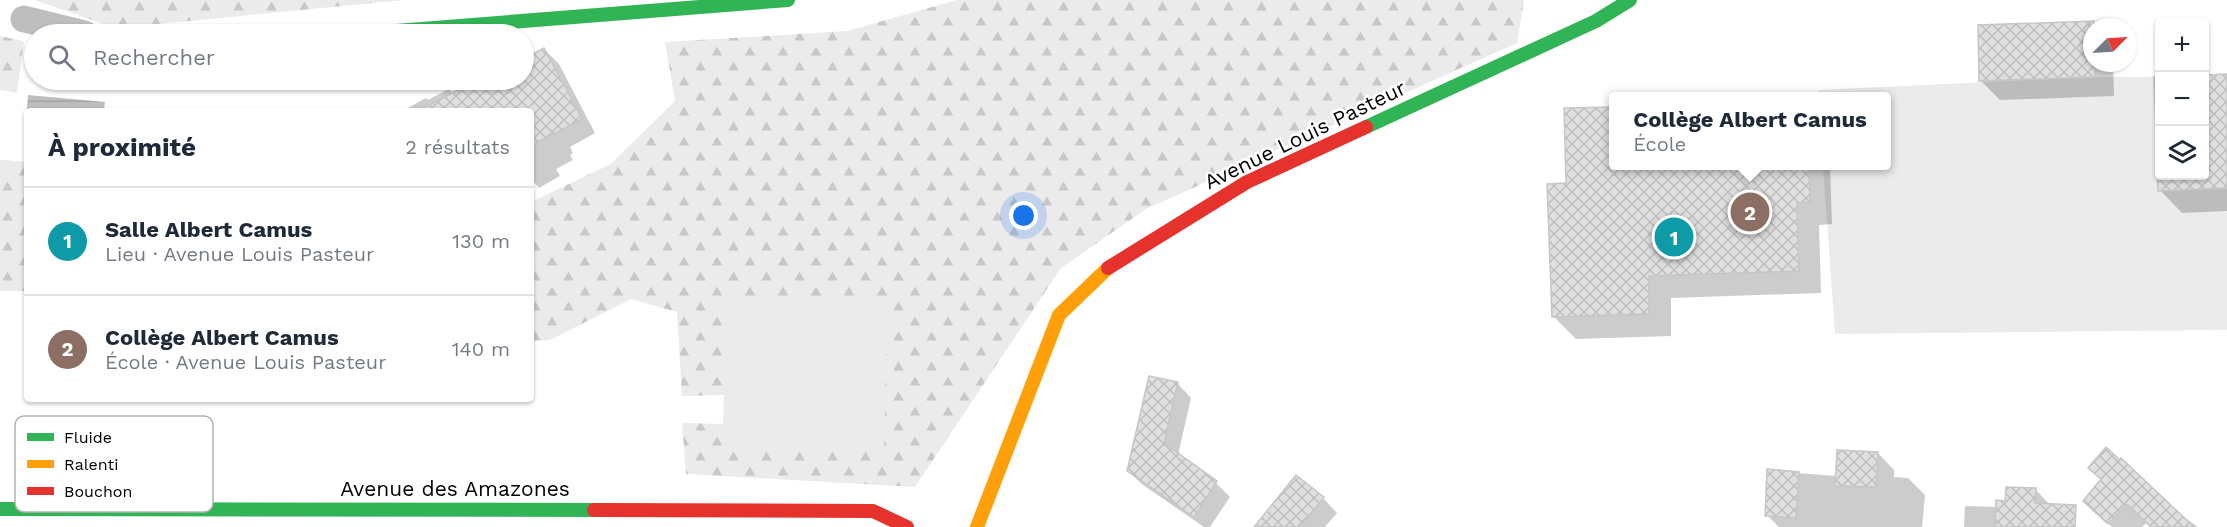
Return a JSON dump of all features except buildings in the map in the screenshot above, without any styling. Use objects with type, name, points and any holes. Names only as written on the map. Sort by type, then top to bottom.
[{"type":"street","points":[[477,24],[788,0]]},
{"type":"street","name":"Avenue Louis Pasteur","points":[[977,527],[1059,315],[1113,263],[1247,182],[1596,21],[1629,0]]},
{"type":"street","points":[[24,19],[44,24]]},
{"type":"street","name":"Avenue des Amazones","points":[[0,509],[15,509]]},
{"type":"street","name":"Avenue des Amazones","points":[[213,509],[873,511],[906,527]]},
{"type":"green space","points":[[35,0],[405,0],[156,24],[104,24]]},
{"type":"green space","points":[[957,0],[1524,0],[1517,43],[1146,209],[1061,268],[915,487],[686,474],[682,423],[723,424],[724,395],[682,396],[677,312],[631,299],[550,340],[534,341],[534,201],[611,164],[675,101],[665,42],[847,31]]},
{"type":"green space","points":[[0,36],[24,41],[17,93],[0,90]]},
{"type":"green space","points":[[2095,77],[2154,77],[2155,180],[2158,180],[2158,191],[2227,188],[2227,330],[1835,334],[1823,170],[1891,170],[1891,92],[1818,92],[1818,90]]},
{"type":"green space","points":[[0,160],[24,162],[24,291],[0,291]]},
{"type":"green space","points":[[726,296],[887,298],[884,452],[723,449]]},
{"type":"shaded area","points":[[28,95],[105,102],[104,108],[27,108]]},
{"type":"traffic: fast","points":[[484,24],[788,0]]},
{"type":"traffic: fast","points":[[1366,127],[1596,21],[1630,0]]},
{"type":"traffic: fast","points":[[0,509],[15,509]]},
{"type":"traffic: fast","points":[[213,509],[594,510]]},
{"type":"traffic: slow","points":[[977,527],[1059,315],[1108,268]]},
{"type":"traffic: jam","points":[[1108,268],[1247,182],[1366,127]]},
{"type":"traffic: jam","points":[[594,510],[873,511],[907,527]]},
{"type":"place","name":"Collège Albert Camus","points":[[1750,212]]},
{"type":"place","name":"Salle Albert Camus","points":[[1674,237]]}]
